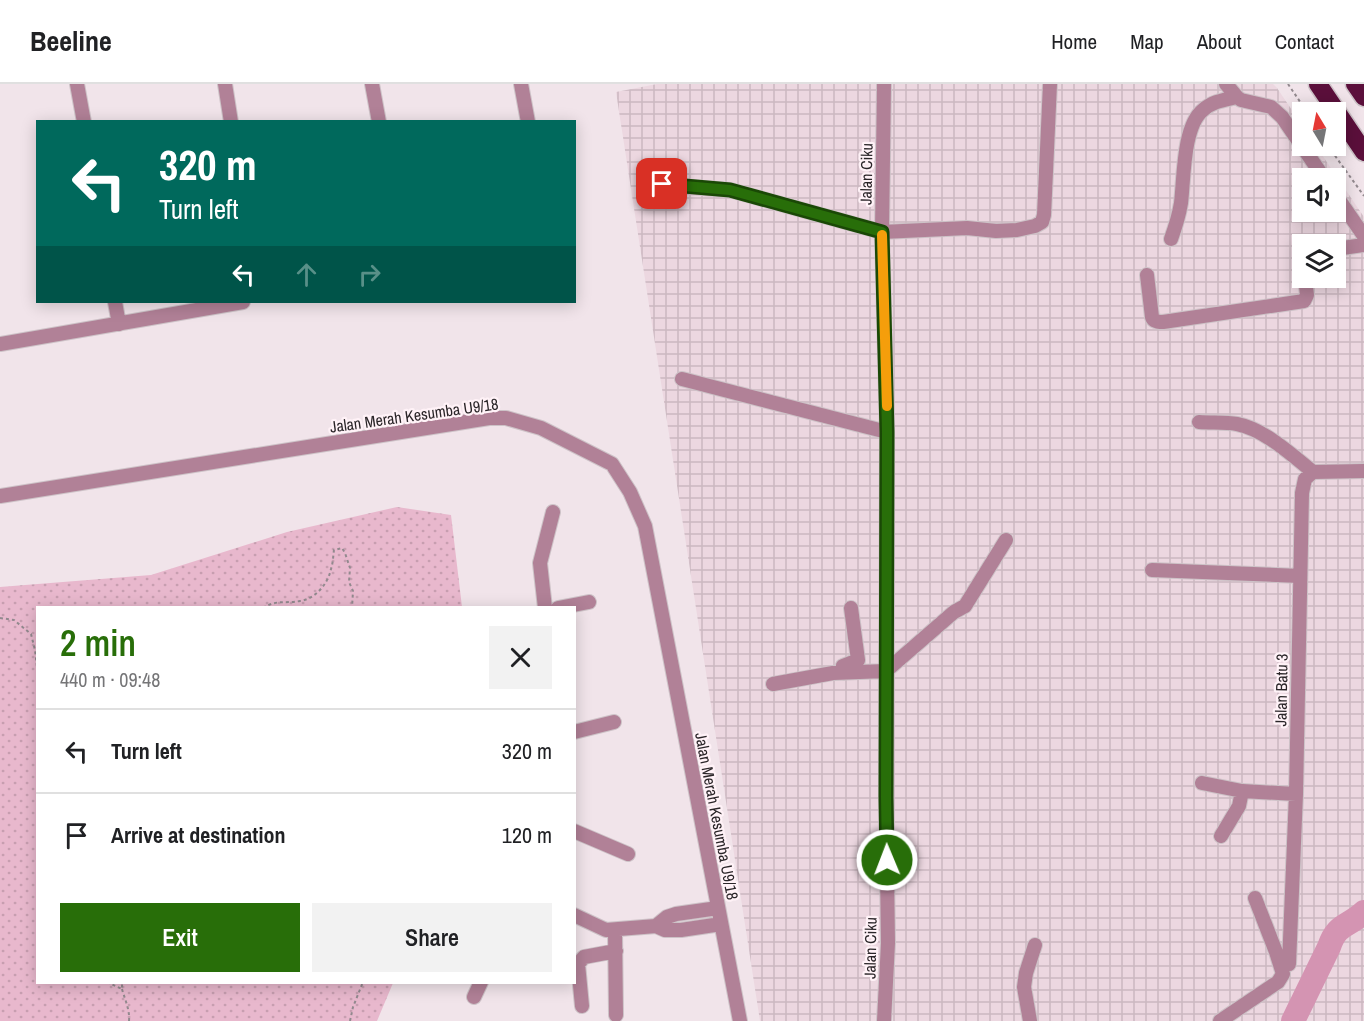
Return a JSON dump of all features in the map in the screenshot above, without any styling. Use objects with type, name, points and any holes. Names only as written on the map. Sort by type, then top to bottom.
[{"type":"highway","points":[[1318,84],[1364,152]]},
{"type":"highway","points":[[1355,84],[1364,97]]},
{"type":"street","points":[[77,84],[84,120]]},
{"type":"street","points":[[225,84],[231,120]]},
{"type":"street","points":[[372,84],[379,120]]},
{"type":"street","points":[[521,84],[528,120]]},
{"type":"street","name":"Jalan Ciku","points":[[884,84],[882,232],[887,432],[888,943],[884,1021]]},
{"type":"street","points":[[662,184],[730,190],[882,232],[967,228],[996,231],[1035,226],[1042,222],[1044,215],[1050,84]]},
{"type":"street","points":[[1226,84],[1241,100],[1270,108],[1282,117],[1317,168]]},
{"type":"street","points":[[1171,239],[1180,206],[1190,131],[1196,116],[1214,102],[1237,97]]},
{"type":"street","points":[[1346,210],[1364,236]]},
{"type":"street","points":[[1346,247],[1364,245]]},
{"type":"street","points":[[1147,275],[1152,317],[1158,322],[1304,301],[1307,296],[1306,288]]},
{"type":"street","points":[[116,303],[119,324]]},
{"type":"street","points":[[0,344],[237,303]]},
{"type":"street","points":[[682,379],[887,432]]},
{"type":"street","name":"Jalan Merah Kesumba U9/18","points":[[0,496],[489,418],[506,418],[541,428],[612,465],[630,492],[645,526],[740,1021]]},
{"type":"street","points":[[1199,422],[1238,424],[1258,432],[1290,453],[1313,472],[1364,471]]},
{"type":"street","name":"Jalan Batu 3","points":[[1289,964],[1283,950],[1296,794],[1302,493],[1305,479],[1313,472]]},
{"type":"street","points":[[545,606],[540,564],[553,512]]},
{"type":"street","points":[[773,684],[833,673],[886,671],[954,612],[965,606],[1006,540]]},
{"type":"street","points":[[1152,570],[1300,576]]},
{"type":"street","points":[[568,606],[589,602]]},
{"type":"street","points":[[843,673],[843,666],[858,660],[850,608]]},
{"type":"street","points":[[576,732],[614,722]]},
{"type":"street","points":[[1202,783],[1242,791],[1296,794]]},
{"type":"street","points":[[1221,836],[1239,806],[1242,791]]},
{"type":"street","points":[[576,832],[628,854]]},
{"type":"street","points":[[1220,1021],[1281,979],[1283,974],[1283,950],[1255,898]]},
{"type":"street","points":[[656,926],[667,917],[676,914],[718,908]]},
{"type":"street","points":[[576,916],[606,930],[656,926],[665,930],[681,930],[721,924]]},
{"type":"street","points":[[615,930],[616,1016]]},
{"type":"street","points":[[1030,1021],[1024,987],[1035,945]]},
{"type":"street","points":[[582,1006],[578,964],[584,957],[615,951]]},
{"type":"street","points":[[474,997],[480,984]]},
{"type":"path","points":[[1288,84],[1300,102]]},
{"type":"path","points":[[1335,156],[1364,196]]},
{"type":"path","points":[[267,606],[278,601],[301,601],[318,593],[331,570],[334,550],[342,548],[350,568],[352,606]]},
{"type":"path","points":[[0,618],[14,620],[31,634],[36,659]]},
{"type":"path","points":[[111,984],[122,989]]},
{"type":"path","points":[[122,984],[129,1010],[129,1021]]},
{"type":"path","points":[[350,1021],[362,984]]},
{"type":"shaded area","points":[[657,84],[1273,84],[1292,110],[1292,156],[1323,156],[1331,168],[1292,168],[1292,222],[1346,222],[1346,190],[1364,217],[1364,1021],[760,1021],[616,92]]},
{"type":"shaded area","points":[[397,507],[451,515],[462,606],[36,606],[36,984],[393,984],[377,1021],[0,1021],[0,587],[151,575],[287,532]]},
{"type":"waterway","points":[[1293,1021],[1332,939],[1339,929],[1364,912]]},
{"type":"slow traffic","points":[[882,235],[887,406]]},
{"type":"route","points":[[662,184],[730,190],[882,232],[887,432],[887,860]]}]
